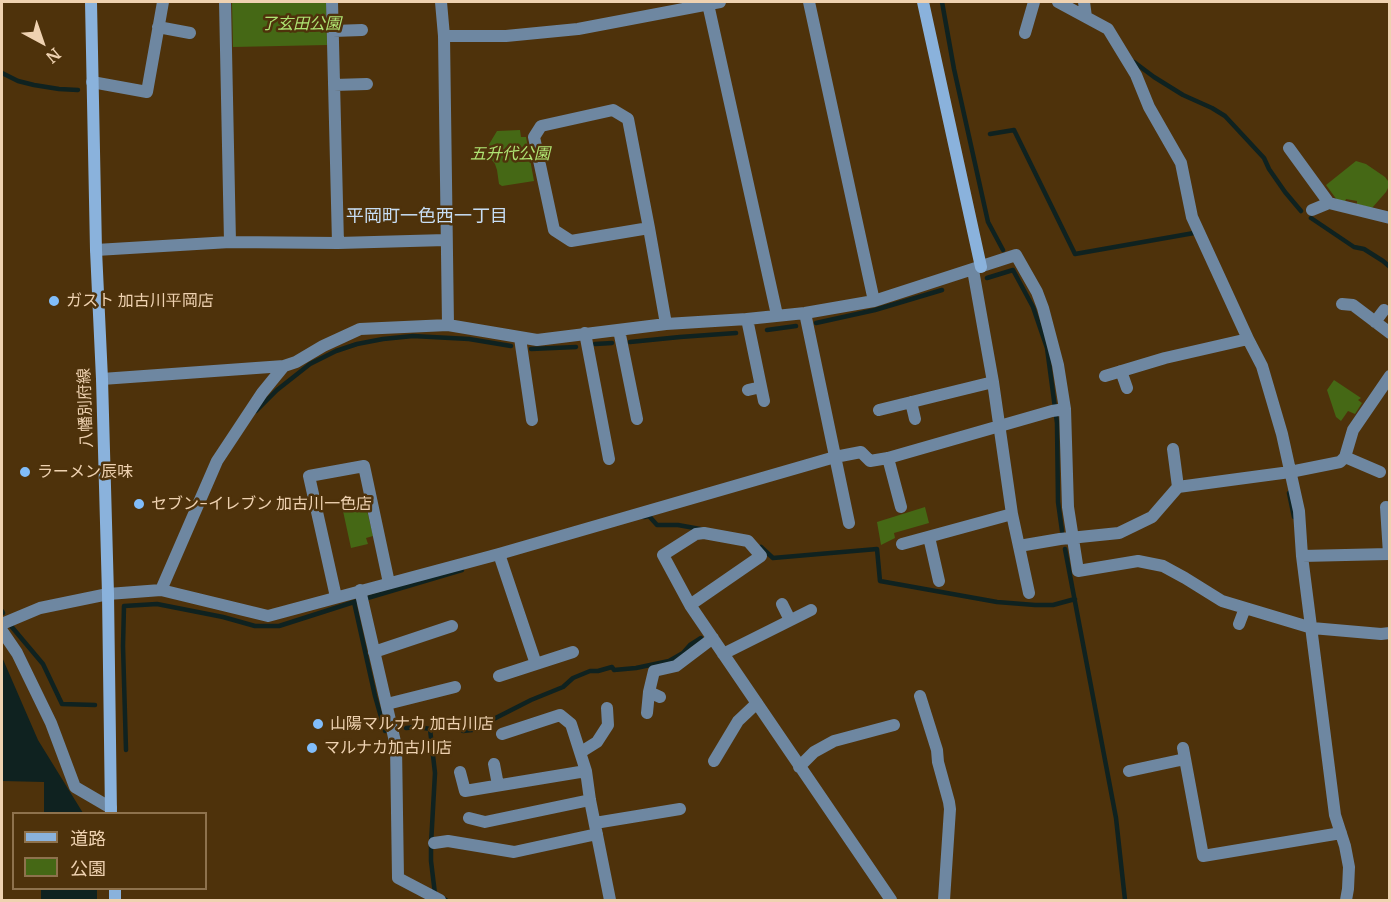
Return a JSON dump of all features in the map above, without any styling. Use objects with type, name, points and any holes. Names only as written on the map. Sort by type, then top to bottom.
[{"type":"main road","name":"八幡別府線","points":[[91,2],[96,250],[108,594],[111,811]]},
{"type":"main road","points":[[923,2],[977,268]]},
{"type":"street","points":[[92,82],[147,92],[162,2]]},
{"type":"street","points":[[225,2],[230,242]]},
{"type":"street","points":[[332,2],[338,243]]},
{"type":"street","points":[[441,2],[444,36],[448,325]]},
{"type":"street","points":[[809,2],[874,301]]},
{"type":"street","points":[[1025,33],[1035,2]]},
{"type":"street","points":[[1058,2],[1108,29],[1136,75],[1149,107],[1181,163],[1192,217],[1262,366],[1282,434],[1299,511],[1302,556],[1335,815],[1349,867],[1346,900]]},
{"type":"street","points":[[1084,2],[1086,17]]},
{"type":"street","points":[[444,36],[506,36],[578,29],[714,3],[777,315]]},
{"type":"street","points":[[158,27],[190,33]]},
{"type":"street","points":[[333,31],[363,30]]},
{"type":"street","points":[[334,85],[367,84]]},
{"type":"street","points":[[649,228],[571,242],[554,230],[534,137],[541,126],[613,110],[628,120],[649,228],[666,324]]},
{"type":"street","points":[[1289,148],[1329,203]]},
{"type":"street","points":[[1312,210],[1329,203],[1389,218]]},
{"type":"street","points":[[96,250],[230,242],[338,243],[446,240]]},
{"type":"street","points":[[102,379],[284,366],[360,329],[448,325],[537,340],[666,324],[805,313],[874,301],[1016,255],[1037,292],[1058,365],[1059,410],[1068,507],[1078,571],[1138,561],[1162,567],[1222,601],[1312,628],[1389,633]]},
{"type":"street","points":[[977,268],[1012,513],[1029,594]]},
{"type":"street","points":[[1342,304],[1353,305],[1389,333]]},
{"type":"street","points":[[1374,322],[1384,310]]},
{"type":"street","points":[[805,313],[849,522]]},
{"type":"street","points":[[747,319],[764,401]]},
{"type":"street","points":[[619,330],[637,419]]},
{"type":"street","points":[[585,333],[609,459]]},
{"type":"street","points":[[520,338],[532,420]]},
{"type":"street","points":[[1105,376],[1165,358],[1248,339]]},
{"type":"street","points":[[161,590],[217,461],[262,393],[284,366]]},
{"type":"street","points":[[1121,371],[1127,388]]},
{"type":"street","points":[[1019,546],[1119,533],[1152,517],[1178,487],[1290,472],[1340,462],[1345,457],[1353,430],[1389,376]]},
{"type":"street","points":[[879,410],[993,382]]},
{"type":"street","points":[[748,390],[761,387]]},
{"type":"street","points":[[911,402],[915,419]]},
{"type":"street","points":[[516,407],[530,405]]},
{"type":"street","points":[[2,624],[40,608],[108,594],[161,590],[267,616],[499,554],[835,457],[861,452],[870,461],[888,458],[1059,410]]},
{"type":"street","points":[[1173,449],[1178,487]]},
{"type":"street","points":[[1345,457],[1380,472]]},
{"type":"street","points":[[888,458],[901,507]]},
{"type":"street","points":[[336,597],[309,476],[364,466],[389,583]]},
{"type":"street","points":[[1302,556],[1389,554],[1386,507]]},
{"type":"street","points":[[902,544],[1012,513]]},
{"type":"street","points":[[690,605],[761,556],[748,541],[704,533],[696,534],[663,555],[690,605],[891,900]]},
{"type":"street","points":[[929,537],[939,581]]},
{"type":"street","points":[[499,554],[536,664]]},
{"type":"street","points":[[360,590],[396,746],[398,878],[440,900]]},
{"type":"street","points":[[782,604],[790,620]]},
{"type":"street","points":[[1239,624],[1245,608]]},
{"type":"street","points":[[723,654],[811,609]]},
{"type":"street","points":[[374,651],[452,626]]},
{"type":"street","points":[[2,631],[17,653],[46,713],[75,787],[111,811]]},
{"type":"street","points":[[646,712],[655,694],[654,671],[676,666],[713,638]]},
{"type":"street","points":[[499,676],[573,652]]},
{"type":"street","points":[[387,704],[455,687]]},
{"type":"street","points":[[920,696],[937,750],[950,809],[944,900]]},
{"type":"street","points":[[714,761],[738,721],[757,703]]},
{"type":"street","points":[[581,752],[597,741],[608,725],[607,708]]},
{"type":"street","points":[[502,734],[560,715],[571,723],[586,771],[610,900]]},
{"type":"street","points":[[800,766],[814,752],[834,741],[894,725]]},
{"type":"street","points":[[1129,771],[1184,754],[1203,855],[1341,833]]},
{"type":"street","points":[[494,764],[498,785]]},
{"type":"street","points":[[460,772],[465,791],[586,771]]},
{"type":"street","points":[[469,818],[485,822],[590,801]]},
{"type":"street","points":[[434,843],[448,842],[514,852],[596,828],[680,809]]},
{"type":"green space","name":"了玄田公園","points":[[232,2],[326,2],[327,45],[233,47]]},
{"type":"green space","name":"五升代公園","points":[[520,130],[521,137],[526,137],[534,181],[502,186],[499,184],[495,164],[485,151],[497,131]]},
{"type":"green space","points":[[1356,161],[1366,164],[1388,181],[1386,192],[1372,208],[1357,204],[1357,201],[1337,200],[1326,185]]},
{"type":"green space","points":[[1334,380],[1361,398],[1358,400],[1362,403],[1355,414],[1348,411],[1341,421],[1336,417],[1327,390]]},
{"type":"green space","points":[[366,506],[373,536],[366,538],[368,544],[351,548],[343,511]]},
{"type":"green space","points":[[925,507],[929,523],[894,533],[895,538],[881,545],[877,522]]},
{"type":"water","points":[[2,657],[38,740],[82,812],[44,812],[44,782],[2,781]]},
{"type":"water","points":[[41,890],[97,890],[97,900],[41,900]]},
{"type":"waterway","points":[[942,2],[954,69],[988,222],[1003,250]]},
{"type":"waterway","points":[[1134,62],[1183,95],[1225,116],[1264,158],[1285,192],[1301,211]]},
{"type":"waterway","points":[[2,73],[18,81],[34,85],[78,90]]},
{"type":"waterway","points":[[990,134],[1014,130],[1075,254],[1194,233]]},
{"type":"waterway","points":[[1311,218],[1354,247],[1364,249],[1390,267]]},
{"type":"waterway","points":[[987,278],[1013,270],[1033,307],[1047,348],[1057,423],[1058,502],[1062,531]]},
{"type":"waterway","points":[[816,323],[875,310],[942,290]]},
{"type":"waterway","points":[[767,330],[796,326]]},
{"type":"waterway","points":[[630,342],[736,333]]},
{"type":"waterway","points":[[256,411],[277,390],[310,364],[357,344],[413,336],[469,339],[511,346]]},
{"type":"waterway","points":[[595,344],[612,343]]},
{"type":"waterway","points":[[531,349],[576,347]]},
{"type":"waterway","points":[[1289,493],[1294,517]]},
{"type":"waterway","points":[[644,517],[649,516],[657,525],[678,525],[700,529]]},
{"type":"waterway","points":[[761,547],[773,558],[877,549],[880,581],[997,602],[1053,605],[1075,599]]},
{"type":"waterway","points":[[1065,549],[1116,818],[1125,900]]},
{"type":"waterway","points":[[126,750],[124,606],[157,604],[255,626],[279,626],[462,570]]},
{"type":"waterway","points":[[354,602],[385,731]]},
{"type":"waterway","points":[[11,626],[43,664],[62,704],[95,705]]},
{"type":"waterway","points":[[406,728],[430,729],[444,724],[456,726],[463,731],[472,730],[531,700],[563,687],[573,678],[590,671],[612,667],[614,670],[636,668],[669,661],[701,638]]},
{"type":"waterway","points":[[430,729],[435,773],[431,861],[435,894],[446,900]]},
{"type":"place","name":"ガスト 加古川平岡店","points":[[54,301]]},
{"type":"place","name":"ラーメン辰味","points":[[25,472]]},
{"type":"place","name":"セブン-イレブン 加古川一色店","points":[[139,504]]},
{"type":"place","name":"山陽マルナカ 加古川店","points":[[318,724]]},
{"type":"place","name":"マルナカ加古川店","points":[[312,748]]},
{"type":"district","name":"平岡町一色西一丁目","points":[[427,217]]}]
